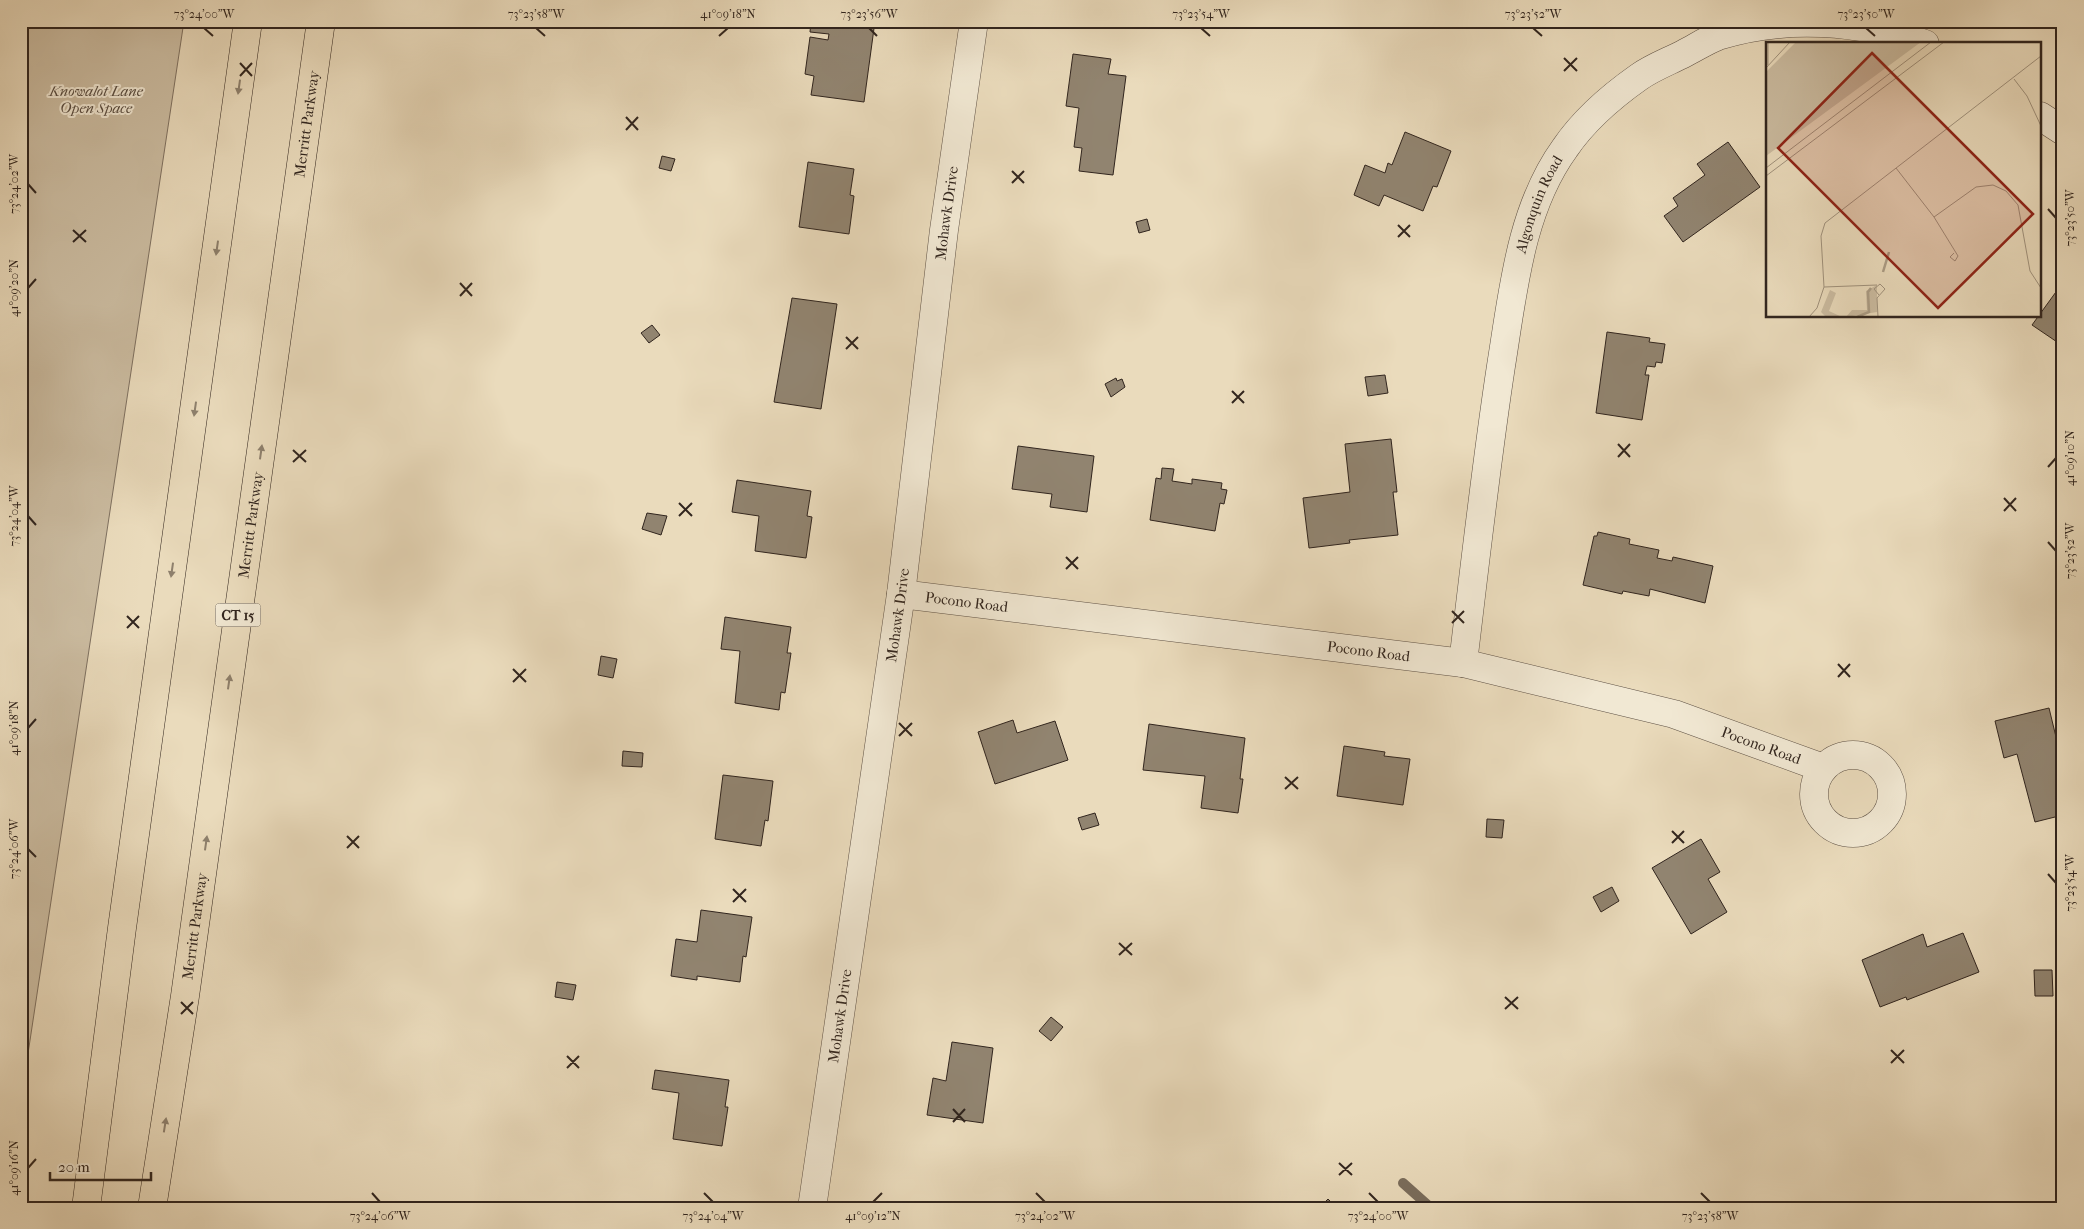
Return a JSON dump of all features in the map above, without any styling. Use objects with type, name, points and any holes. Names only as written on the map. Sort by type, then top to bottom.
[{"type":"highway","points":[[86,1208],[122,928],[248,21]]},
{"type":"highway","name":"Merritt Parkway","points":[[152,1208],[185,996],[321,21]]},
{"type":"street","name":"Mohawk Drive","points":[[812,1208],[901,594],[943,240],[974,21]]},
{"type":"street","name":"Algonquin Road","points":[[1463,663],[1490,438],[1515,278],[1536,197],[1565,148],[1599,108],[1641,76],[1717,36],[1761,27],[1801,23],[1853,25],[1899,34],[1920,42]]},
{"type":"street","points":[[2042,117],[2063,131]]},
{"type":"street","name":"Pocono Road","points":[[901,594],[1463,663],[1674,714],[1823,768]]},
{"type":"green space","name":"Knowalot Lane Open Space","points":[[21,21],[184,21],[21,1100]]},
{"type":"building","points":[[811,21],[875,21],[864,102],[811,95],[814,76],[805,74],[810,37],[828,40],[829,34],[810,32]]},
{"type":"building","points":[[1073,54],[1111,59],[1108,74],[1126,76],[1113,175],[1079,171],[1082,148],[1074,147],[1079,108],[1066,106]]},
{"type":"building","points":[[1405,132],[1451,151],[1437,187],[1433,186],[1423,211],[1384,195],[1379,206],[1354,195],[1365,165],[1385,173],[1388,163],[1392,165]]},
{"type":"building","points":[[1728,142],[1760,187],[1683,242],[1664,216],[1678,206],[1673,198],[1705,175],[1697,164]]},
{"type":"building","points":[[662,156],[675,159],[671,171],[659,168]]},
{"type":"building","points":[[808,162],[854,169],[850,195],[854,196],[849,234],[799,227]]},
{"type":"building","points":[[1147,219],[1150,230],[1139,233],[1136,222]]},
{"type":"building","points":[[2061,285],[2063,287],[2063,346],[2032,325],[2037,318],[2042,318],[2042,311]]},
{"type":"building","points":[[792,298],[837,304],[821,409],[774,402]]},
{"type":"building","points":[[652,325],[660,335],[649,343],[641,333]]},
{"type":"building","points":[[1607,332],[1650,338],[1649,342],[1665,344],[1662,363],[1656,362],[1655,367],[1647,366],[1645,375],[1649,375],[1642,420],[1596,413]]},
{"type":"building","points":[[1385,375],[1388,393],[1368,396],[1365,377]]},
{"type":"building","points":[[1116,378],[1117,381],[1122,379],[1125,387],[1111,397],[1105,384]]},
{"type":"building","points":[[1391,439],[1397,492],[1393,492],[1398,535],[1349,540],[1350,543],[1309,548],[1303,498],[1350,492],[1345,444]]},
{"type":"building","points":[[1018,446],[1094,456],[1087,512],[1050,507],[1052,494],[1012,489]]},
{"type":"building","points":[[1162,468],[1174,469],[1172,481],[1192,484],[1192,479],[1222,483],[1221,489],[1227,490],[1224,504],[1220,503],[1215,531],[1150,520],[1156,478],[1161,479]]},
{"type":"building","points":[[737,480],[811,491],[807,516],[812,517],[806,558],[755,551],[759,516],[732,512]]},
{"type":"building","points":[[647,513],[667,516],[661,535],[642,529]]},
{"type":"building","points":[[1598,532],[1630,539],[1629,544],[1659,550],[1657,558],[1672,561],[1673,557],[1713,566],[1705,603],[1650,589],[1649,596],[1623,591],[1622,594],[1583,585],[1594,536],[1597,536]]},
{"type":"building","points":[[725,617],[791,627],[787,653],[791,653],[785,693],[781,692],[779,710],[735,703],[740,651],[721,649]]},
{"type":"building","points":[[601,656],[617,659],[613,678],[598,675]]},
{"type":"building","points":[[2049,708],[2063,766],[2063,815],[2035,822],[2017,754],[2004,758],[1995,721]]},
{"type":"building","points":[[1013,720],[1017,733],[1055,721],[1068,760],[995,784],[978,732]]},
{"type":"building","points":[[1149,724],[1245,738],[1240,779],[1243,779],[1238,813],[1201,808],[1205,776],[1143,770]]},
{"type":"building","points":[[1344,746],[1385,752],[1384,756],[1410,759],[1403,805],[1337,796]]},
{"type":"building","points":[[623,751],[643,753],[642,767],[622,766]]},
{"type":"building","points":[[723,775],[773,781],[768,821],[765,820],[761,846],[715,839]]},
{"type":"building","points":[[1095,813],[1099,825],[1082,830],[1078,818]]},
{"type":"building","points":[[1487,819],[1504,820],[1502,838],[1486,837]]},
{"type":"building","points":[[1701,839],[1720,872],[1708,879],[1727,912],[1691,934],[1652,868]]},
{"type":"building","points":[[1612,887],[1619,901],[1601,912],[1593,897]]},
{"type":"building","points":[[701,910],[752,917],[746,957],[743,956],[740,982],[697,976],[697,980],[671,976],[676,939],[697,942]]},
{"type":"building","points":[[1963,933],[1979,972],[1907,1000],[1906,997],[1880,1007],[1862,960],[1923,934],[1927,947]]},
{"type":"building","points":[[2034,970],[2052,970],[2053,996],[2035,996]]},
{"type":"building","points":[[557,982],[576,985],[573,1000],[555,997]]},
{"type":"building","points":[[1051,1017],[1063,1027],[1051,1041],[1039,1031]]},
{"type":"building","points":[[952,1042],[993,1048],[983,1123],[927,1115],[933,1078],[946,1081]]},
{"type":"building","points":[[655,1070],[729,1080],[725,1107],[728,1107],[722,1146],[673,1139],[679,1093],[652,1089]]},
{"type":"building","points":[[2059,1091],[2063,1091],[2063,1118],[2057,1118]]},
{"type":"building","points":[[1328,1199],[1337,1208],[1319,1208]]},
{"type":"waterway","points":[[1403,1183],[1431,1208]]}]
